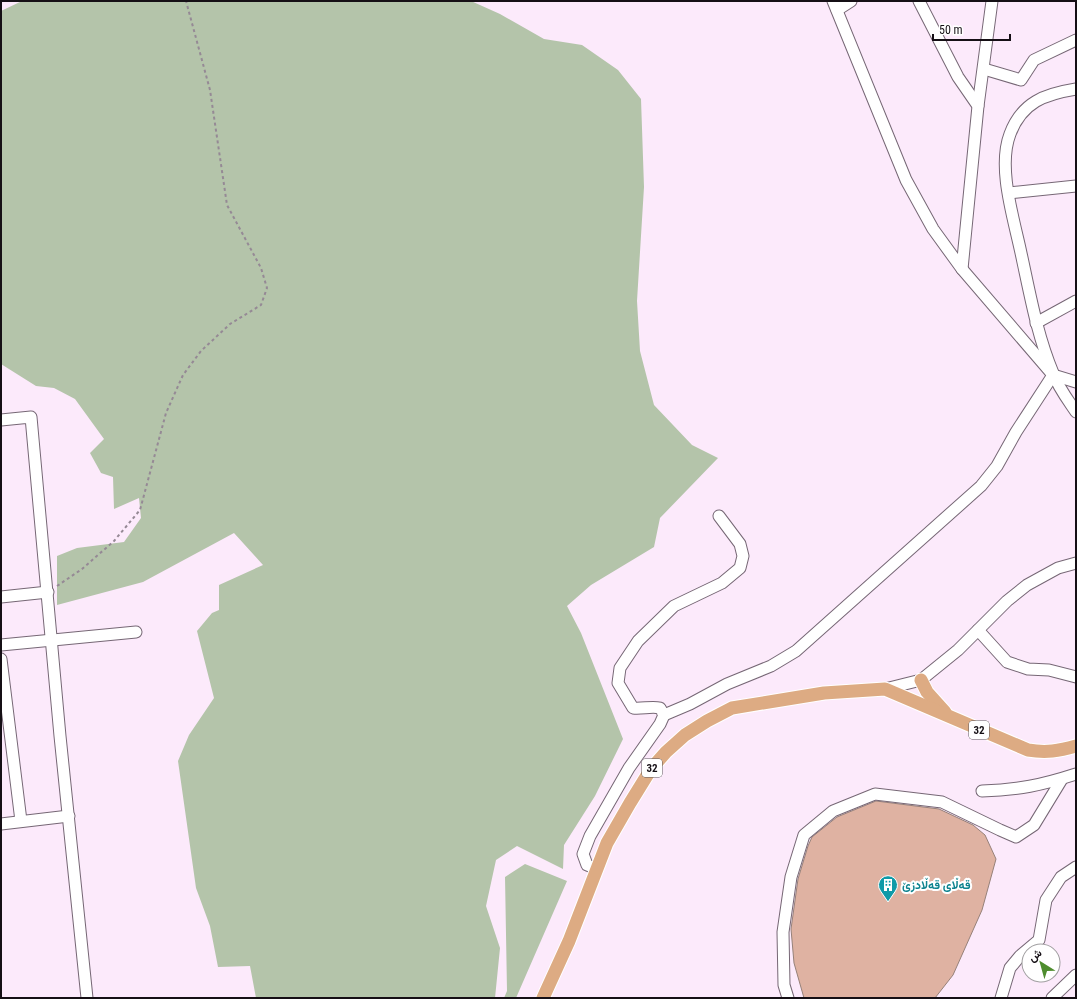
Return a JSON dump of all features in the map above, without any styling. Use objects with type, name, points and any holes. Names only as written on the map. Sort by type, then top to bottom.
[{"type":"main road","points":[[920,680],[927,692],[949,717]]},
{"type":"main road","name":"32","points":[[543,998],[569,941],[607,843],[630,802],[652,769],[666,752],[685,736],[707,721],[732,708],[824,693],[885,689],[1028,750],[1053,752],[1076,746]]},
{"type":"street","points":[[851,1],[835,6],[906,180],[933,228],[962,269],[1053,376],[1076,412]]},
{"type":"street","points":[[919,1],[958,77],[978,106]]},
{"type":"street","points":[[962,269],[978,106],[992,1]]},
{"type":"street","points":[[984,69],[1021,80],[1034,60],[1076,40]]},
{"type":"street","points":[[1053,376],[1036,324],[1009,193],[1006,171],[1008,145],[1010,134],[1016,123],[1023,112],[1032,103],[1044,96],[1060,91],[1076,89]]},
{"type":"street","points":[[1009,193],[1076,186]]},
{"type":"street","points":[[1036,324],[1076,301]]},
{"type":"street","points":[[1053,376],[1076,382]]},
{"type":"street","points":[[597,869],[587,865],[583,854],[590,836],[629,768],[660,724],[664,715],[690,704],[727,684],[770,666],[796,651],[981,486],[998,466],[1016,432],[1053,376]]},
{"type":"street","points":[[1,420],[31,417],[87,998]]},
{"type":"street","points":[[664,715],[660,708],[654,706],[643,709],[631,704],[618,684],[620,668],[638,641],[674,606],[722,583],[740,568],[743,556],[740,544],[719,516]]},
{"type":"street","points":[[885,689],[920,680],[958,650],[1007,601],[1027,585],[1058,568],[1076,562]]},
{"type":"street","points":[[1,598],[48,592]]},
{"type":"street","points":[[978,630],[1007,662],[1028,669],[1049,670],[1076,677]]},
{"type":"street","points":[[1,645],[136,632]]},
{"type":"street","points":[[1,658],[21,821]]},
{"type":"street","points":[[982,791],[1031,787],[1076,774]]},
{"type":"street","points":[[788,998],[784,985],[783,932],[791,878],[804,835],[833,811],[874,794],[942,802],[1000,830],[1016,836],[1034,825],[1062,778]]},
{"type":"street","points":[[1,824],[69,816]]},
{"type":"street","points":[[1001,998],[1010,968],[1020,956],[1039,940],[1046,900],[1062,877],[1076,867]]},
{"type":"street","points":[[1052,998],[1076,975]]},
{"type":"path","points":[[48,592],[82,569],[114,541],[140,510],[166,413],[183,375],[201,351],[230,324],[261,305],[268,288],[261,268],[227,205],[210,90],[186,1]]},
{"type":"green space","points":[[22,1],[471,1],[500,14],[544,39],[582,45],[618,70],[641,99],[644,187],[637,301],[640,351],[654,405],[692,445],[718,458],[660,518],[654,547],[591,585],[567,606],[581,633],[623,739],[595,796],[564,845],[563,869],[517,846],[496,860],[486,906],[500,948],[495,998],[256,998],[250,966],[218,967],[210,926],[196,888],[178,761],[189,735],[214,698],[197,631],[212,613],[219,610],[219,585],[263,565],[234,533],[143,582],[57,605],[57,556],[77,548],[124,542],[141,518],[139,498],[114,509],[113,477],[101,473],[90,453],[104,439],[75,399],[54,388],[36,386],[1,364],[1,11]]},
{"type":"green space","points":[[525,864],[567,881],[516,998],[504,998],[507,991],[505,877]]},
{"type":"building","name":"قەڵای قەڵادزێ","points":[[876,801],[939,809],[973,825],[985,835],[996,859],[982,910],[953,975],[935,998],[804,998],[794,963],[791,929],[798,879],[808,846],[812,837],[837,817]]},
{"type":"place","name":"قەڵای قەڵادزێ","points":[[888,902]]}]
